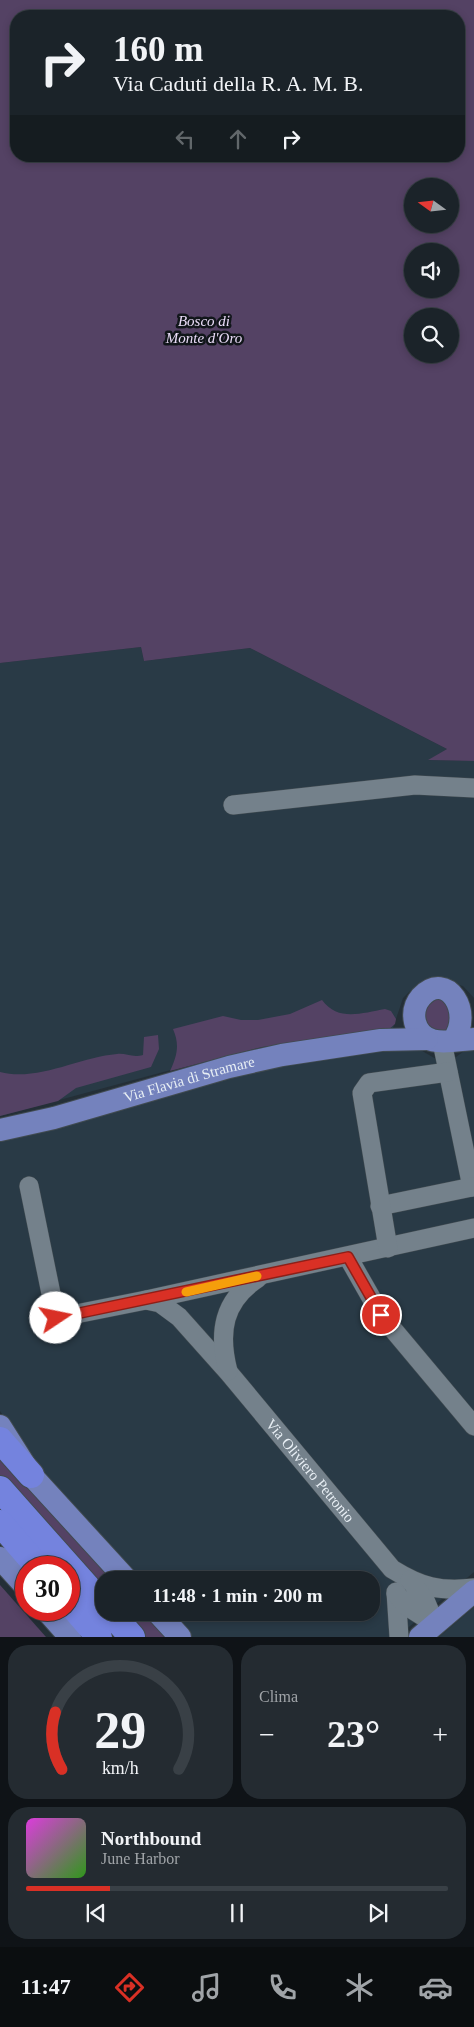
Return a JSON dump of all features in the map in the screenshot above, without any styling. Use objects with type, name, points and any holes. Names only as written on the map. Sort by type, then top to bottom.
[{"type":"highway","points":[[0,1440],[31,1475]]},
{"type":"highway","points":[[0,1489],[95,1596]]},
{"type":"highway","points":[[0,1523],[29,1556]]},
{"type":"highway","points":[[80,1615],[99,1637]]},
{"type":"highway","points":[[118,1621],[132,1637]]},
{"type":"main road","name":"Via Flavia di Stramare","points":[[0,1130],[54,1118],[229,1067],[282,1055],[381,1040],[456,1034],[465,1002],[459,995],[443,988],[434,989],[420,998],[414,1017],[401,1029],[381,1040]]},
{"type":"main road","points":[[414,1017],[420,1033],[456,1034]]},
{"type":"main road","points":[[0,1426],[31,1475],[119,1571]]},
{"type":"main road","points":[[0,1558],[15,1575]]},
{"type":"main road","points":[[434,1633],[474,1590]]},
{"type":"main road","points":[[56,1621],[70,1637]]},
{"type":"main road","points":[[165,1621],[180,1637]]},
{"type":"street","points":[[233,805],[414,785],[474,788]]},
{"type":"street","points":[[380,1206],[473,1186],[448,1072],[456,1034]]},
{"type":"street","points":[[388,1248],[362,1093],[368,1083],[448,1072]]},
{"type":"street","points":[[28,1186],[56,1318],[348,1257],[474,1228]]},
{"type":"street","points":[[348,1257],[381,1315],[474,1426]]},
{"type":"street","points":[[229,1373],[223,1338],[226,1316],[235,1298],[247,1285],[262,1275]]},
{"type":"street","name":"Via Oliviero Petronio","points":[[146,1300],[170,1308],[229,1373],[392,1568],[410,1580],[430,1588],[450,1591],[474,1590]]},
{"type":"street","points":[[392,1568],[399,1637]]},
{"type":"street","name":"Via Oliviero Petronio","points":[[410,1580],[425,1600],[434,1633]]},
{"type":"street","points":[[396,1594],[434,1633]]},
{"type":"shaded area","points":[[141,647],[144,661],[250,648],[447,749],[429,760],[474,761],[474,998],[463,986],[450,983],[423,984],[403,998],[393,1028],[245,1050],[0,1116],[0,663]]},
{"type":"shaded area","points":[[417,1048],[436,1059],[456,1057],[468,1048],[474,1049],[474,1572],[397,1637],[191,1637],[176,1621],[380,1621],[380,1571],[132,1571],[35,1463],[0,1411],[0,1140],[231,1073],[364,1052]]},
{"type":"shaded area","points":[[474,1607],[474,1637],[439,1637]]},
{"type":"green space","name":"Bosco di Monte d'Oro","points":[[0,0],[474,0],[474,761],[428,760],[447,749],[250,648],[144,661],[141,647],[0,663]]},
{"type":"green space","points":[[439,997],[455,1003],[447,1032],[430,1028],[425,1019],[426,1007]]},
{"type":"green space","points":[[322,1000],[328,1007],[343,1014],[359,1014],[385,1009],[391,1011],[396,1019],[395,1024],[388,1030],[262,1047],[170,1071],[177,1050],[173,1029],[223,1016],[241,1020],[258,1020],[290,1014]]},
{"type":"green space","points":[[158,1035],[159,1049],[151,1067],[76,1088],[58,1101],[0,1116],[0,1072],[29,1074],[103,1056],[120,1054],[143,1055],[144,1037]]},
{"type":"green space","points":[[0,1451],[106,1571],[95,1571],[95,1621],[151,1621],[166,1637],[82,1637],[74,1621],[80,1621],[80,1556],[15,1556],[15,1560],[0,1543]]},
{"type":"green space","points":[[0,1585],[15,1602],[15,1621],[32,1621],[46,1637],[0,1637]]},
{"type":"slow traffic","points":[[186,1292],[257,1276]]},
{"type":"route","points":[[56,1318],[348,1257],[381,1315]]}]
